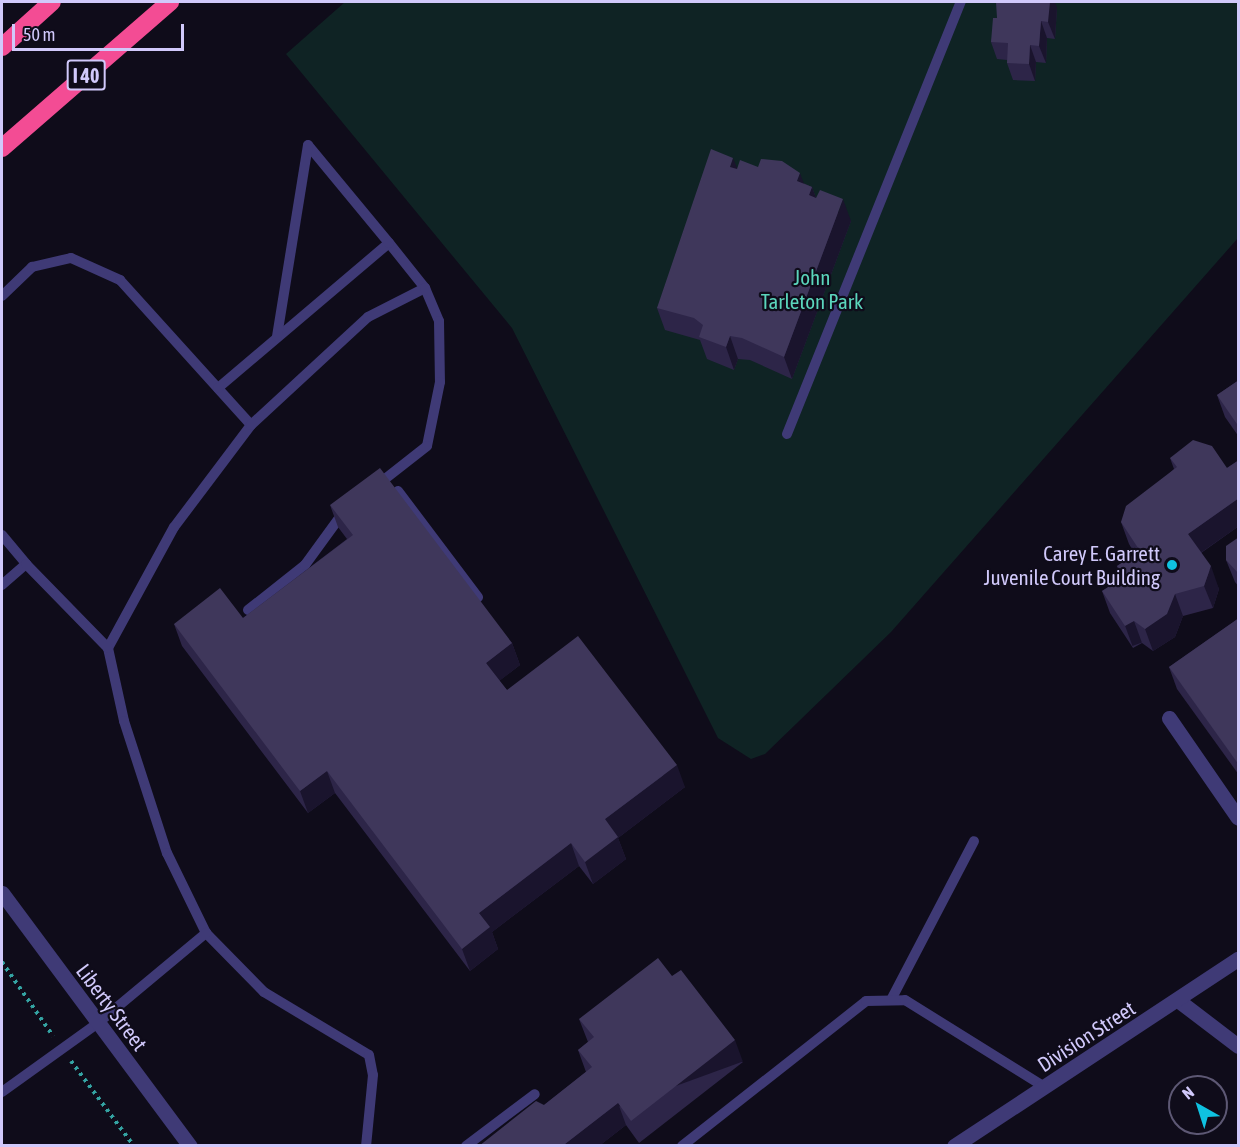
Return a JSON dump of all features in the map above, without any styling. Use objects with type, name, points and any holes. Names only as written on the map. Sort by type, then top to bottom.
[{"type":"highway","points":[[2,47],[52,2]]},
{"type":"highway","name":"I 40","points":[[2,148],[170,2]]},
{"type":"street","points":[[1169,718],[1239,818]]},
{"type":"street","name":"Liberty Street","points":[[2,893],[190,1146]]},
{"type":"street","name":"Division Street","points":[[954,1146],[1179,1001],[1239,959]]},
{"type":"street","points":[[1179,1001],[1239,1047]]},
{"type":"lane","points":[[787,434],[961,2]]},
{"type":"lane","points":[[248,610],[305,565],[336,518],[427,446],[440,382],[439,321],[425,288],[308,146],[277,337]]},
{"type":"lane","points":[[218,388],[389,243]]},
{"type":"lane","points":[[2,296],[32,267],[71,258],[120,280],[251,424]]},
{"type":"lane","points":[[108,648],[174,527],[251,424],[368,317],[425,288]]},
{"type":"lane","points":[[386,477],[478,597]]},
{"type":"lane","points":[[2,535],[26,564],[108,648],[124,721],[167,853],[206,933],[264,992],[369,1055],[373,1075],[366,1146]]},
{"type":"lane","points":[[2,585],[26,564]]},
{"type":"lane","points":[[892,998],[974,841]]},
{"type":"lane","points":[[2,1092],[98,1023],[206,933]]},
{"type":"lane","points":[[682,1146],[866,1001],[892,998],[943,1024],[1045,1087]]},
{"type":"lane","points":[[466,1146],[535,1094]]},
{"type":"path","points":[[2,962],[47,1028]]},
{"type":"path","points":[[73,1064],[134,1146]]},
{"type":"green space","name":"John Tarleton Park","points":[[345,2],[1238,2],[1238,238],[891,632],[765,754],[751,759],[718,738],[512,328],[286,54]]},
{"type":"building","points":[[996,2],[1050,2],[1048,22],[1041,21],[1039,46],[1030,45],[1029,64],[1007,63],[1008,43],[991,42],[993,18],[997,18]]},
{"type":"building","points":[[711,149],[733,158],[730,167],[737,169],[740,160],[758,167],[761,159],[782,161],[800,173],[797,181],[812,187],[809,195],[816,198],[820,190],[843,199],[784,357],[742,338],[730,336],[726,347],[699,337],[703,325],[694,318],[657,308]]},
{"type":"building","points":[[1239,380],[1239,427],[1217,395]]},
{"type":"building","name":"Carey E. Garrett Juvenile Court Building","points":[[1193,440],[1212,446],[1227,468],[1239,460],[1239,498],[1188,534],[1211,566],[1204,586],[1175,594],[1167,614],[1145,629],[1134,621],[1125,626],[1102,591],[1124,577],[1117,566],[1140,551],[1121,522],[1126,506],[1177,467],[1170,458]]},
{"type":"building","points":[[380,468],[512,643],[486,663],[507,690],[578,636],[677,765],[605,819],[618,837],[585,862],[571,843],[479,913],[490,927],[462,949],[327,771],[300,791],[174,624],[220,588],[243,618],[353,535],[330,505]]},
{"type":"building","points":[[1239,537],[1239,574],[1226,560],[1226,546]]},
{"type":"building","points":[[1239,618],[1239,765],[1169,667]]},
{"type":"building","points":[[658,958],[672,976],[681,970],[735,1040],[631,1121],[618,1103],[565,1144],[567,1146],[479,1146],[536,1101],[544,1105],[592,1067],[578,1050],[594,1037],[579,1019]]},
{"type":"place","name":"Carey E. Garrett Juvenile Court Building","points":[[1172,565]]}]
